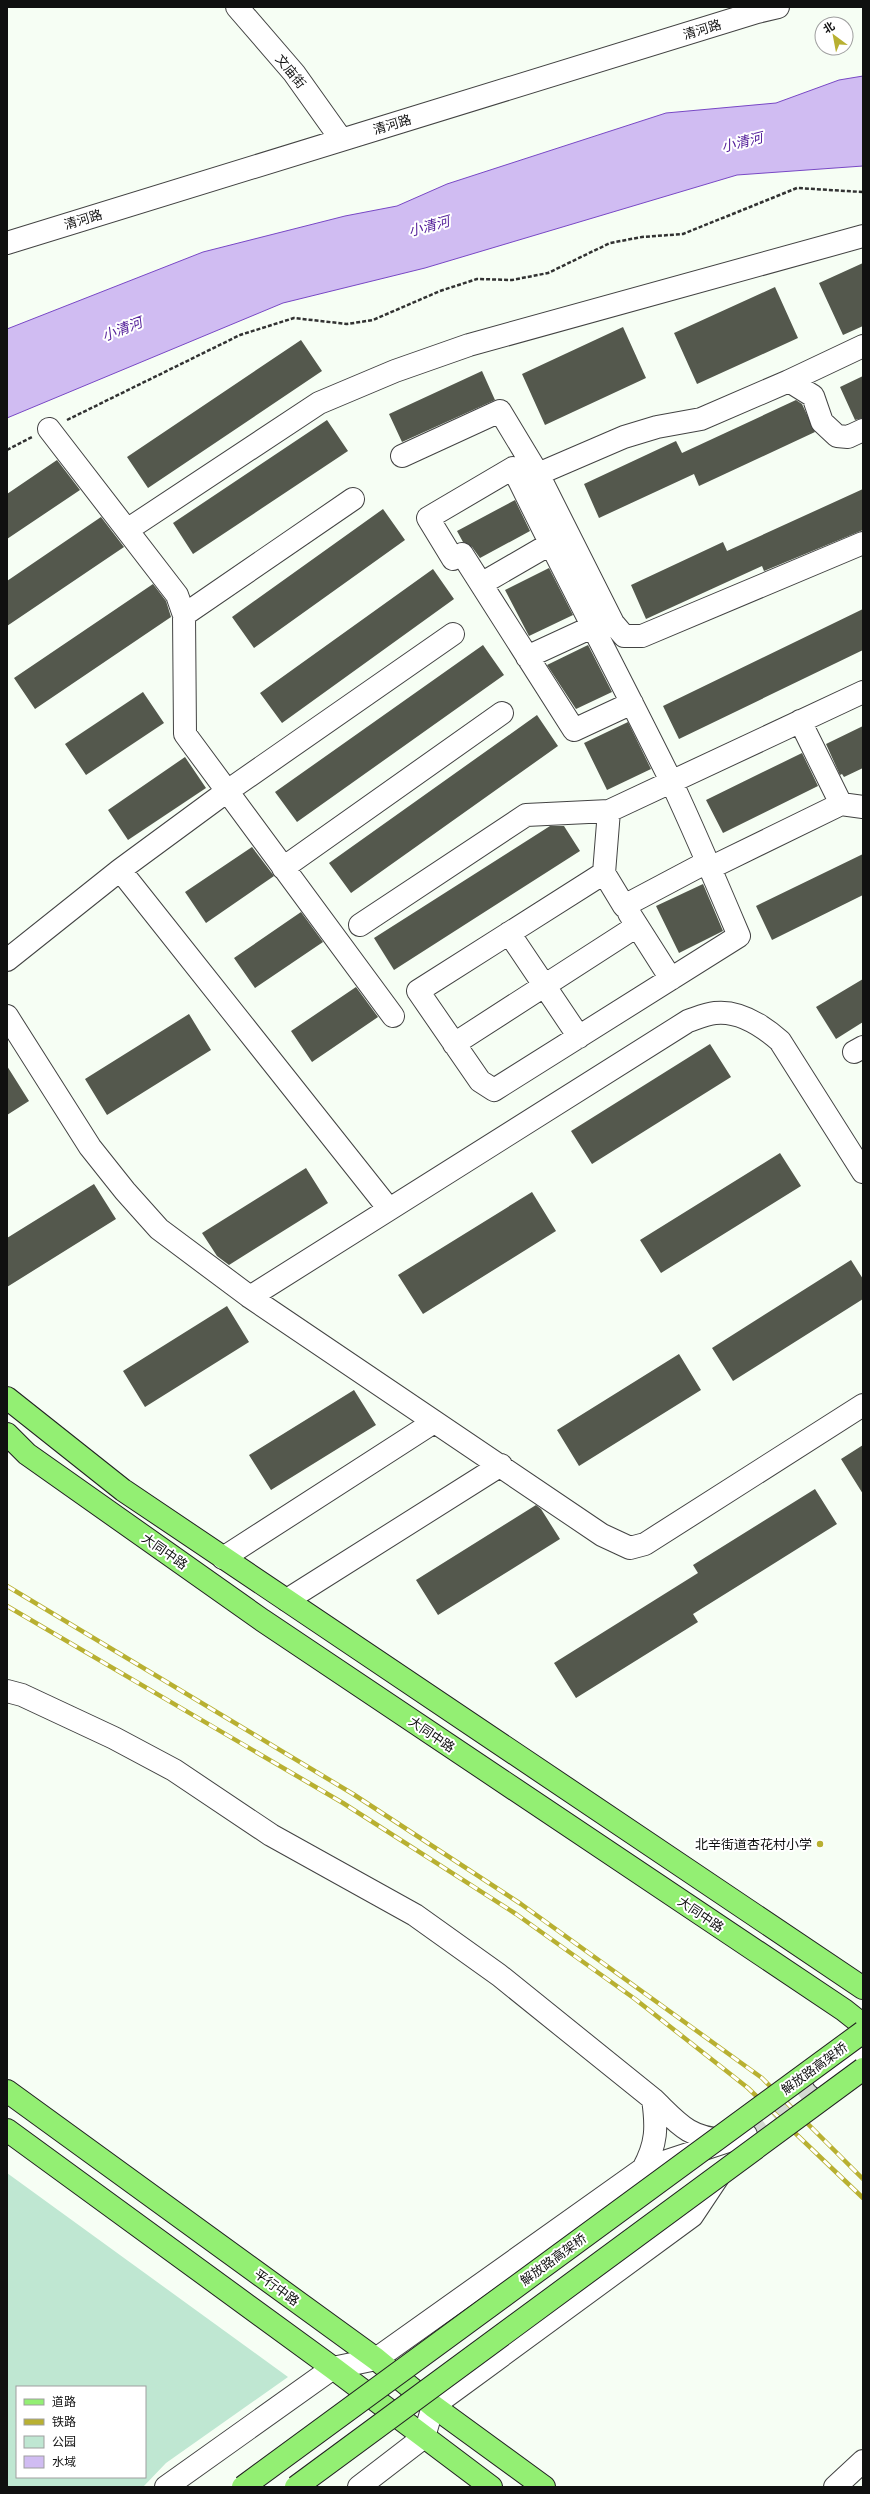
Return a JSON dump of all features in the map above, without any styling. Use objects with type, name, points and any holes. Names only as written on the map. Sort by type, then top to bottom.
[{"type":"main road","name":"大同中路","points":[[7,1398],[123,1490],[863,1988]]},
{"type":"main road","name":"大同中路","points":[[7,1434],[28,1454],[262,1620],[838,2005],[863,2025]]},
{"type":"main road","name":"解放路高架桥","points":[[243,2487],[863,2032]]},
{"type":"main road","points":[[296,2487],[863,2069]]},
{"type":"main road","name":"平行中路","points":[[7,2091],[376,2359],[433,2406],[544,2487]]},
{"type":"main road","points":[[7,2130],[333,2368],[492,2487]]},
{"type":"street","name":"文庙街","points":[[237,7],[294,73],[342,140]]},
{"type":"street","name":"清河路","points":[[7,243],[778,7]]},
{"type":"street","points":[[127,530],[319,403],[395,371],[469,345],[863,236]]},
{"type":"street","points":[[538,474],[624,437],[657,427],[701,418],[789,381],[863,346]]},
{"type":"street","points":[[789,381],[813,396],[822,422],[837,436],[848,437],[863,430]]},
{"type":"street","points":[[402,456],[500,411],[538,474],[613,623],[624,636],[642,636],[863,543]]},
{"type":"street","points":[[49,429],[177,595],[184,615],[185,734],[226,792],[393,1016]]},
{"type":"street","points":[[604,872],[418,991],[480,1081],[494,1090],[739,936],[709,865],[671,782],[632,703],[550,544],[513,468],[428,518],[453,560],[462,554],[574,730],[632,703]]},
{"type":"street","points":[[184,615],[353,499]]},
{"type":"street","points":[[481,584],[550,544]]},
{"type":"street","points":[[527,658],[592,627]]},
{"type":"street","points":[[7,960],[120,870],[226,792],[453,634]]},
{"type":"street","points":[[360,925],[526,815],[609,811],[863,692]]},
{"type":"street","points":[[283,868],[502,713]]},
{"type":"street","points":[[800,721],[841,804]]},
{"type":"street","points":[[624,906],[841,804],[863,807]]},
{"type":"street","points":[[609,811],[604,872],[671,979]]},
{"type":"street","points":[[120,870],[389,1209]]},
{"type":"street","points":[[454,1044],[543,985],[637,926]]},
{"type":"street","points":[[509,933],[579,1037]]},
{"type":"street","points":[[250,1297],[688,1021],[716,1013],[742,1017],[762,1025],[780,1041],[863,1172]]},
{"type":"street","points":[[7,1016],[90,1147],[125,1191],[159,1229],[250,1297],[434,1422],[501,1465],[602,1535],[630,1548],[645,1544],[863,1405]]},
{"type":"street","points":[[223,1558],[434,1422]]},
{"type":"street","points":[[287,1600],[501,1465]]},
{"type":"street","points":[[7,1691],[22,1695],[114,1738],[174,1770],[271,1835],[415,1915],[499,1975],[653,2099],[690,2132],[705,2139],[728,2141]]},
{"type":"street","points":[[823,2078],[863,2048]]},
{"type":"street","points":[[643,2169],[653,2151],[656,2123],[653,2099]]},
{"type":"street","points":[[166,2487],[333,2368],[376,2359],[643,2169],[746,2135],[692,2216],[433,2406],[424,2437],[359,2487]]},
{"type":"street","points":[[835,2487],[863,2461]]},
{"type":"path","points":[[7,450],[240,335],[294,318],[347,324],[373,320],[440,291],[477,279],[512,280],[548,273],[610,243],[683,234],[797,188],[863,192]]},
{"type":"green space","points":[[7,2173],[288,2377],[166,2463],[143,2487],[7,2487]]},
{"type":"water","name":"小清河","points":[[863,76],[863,166],[737,175],[425,268],[283,303],[7,418],[7,329],[203,252],[345,216],[397,206],[447,184],[666,113],[776,103],[839,80]]},
{"type":"building","points":[[863,263],[863,326],[843,335],[819,283]]},
{"type":"building","points":[[775,287],[798,338],[697,384],[674,333]]},
{"type":"building","points":[[623,327],[646,378],[545,425],[522,374]]},
{"type":"building","points":[[301,340],[322,371],[148,488],[127,457]]},
{"type":"building","points":[[482,371],[495,400],[402,442],[389,414]]},
{"type":"building","points":[[863,376],[863,418],[855,420],[840,387]]},
{"type":"building","points":[[796,400],[802,404],[815,432],[699,486],[694,474],[599,518],[584,484],[676,441],[682,453]]},
{"type":"building","points":[[327,420],[348,451],[193,554],[173,523]]},
{"type":"building","points":[[57,460],[80,490],[7,539],[7,494]]},
{"type":"building","points":[[863,489],[863,530],[764,571],[762,566],[646,619],[631,585],[723,542],[727,551]]},
{"type":"building","points":[[515,500],[530,531],[480,558],[472,547],[463,542],[457,531]]},
{"type":"building","points":[[383,509],[405,540],[254,648],[232,617]]},
{"type":"building","points":[[101,517],[124,547],[7,626],[7,581]]},
{"type":"building","points":[[549,568],[573,615],[529,636],[505,590]]},
{"type":"building","points":[[433,569],[454,599],[282,723],[260,693]]},
{"type":"building","points":[[153,584],[166,601],[171,617],[35,709],[14,678]]},
{"type":"building","points":[[863,609],[863,650],[679,739],[663,706]]},
{"type":"building","points":[[483,645],[504,675],[297,822],[275,792]]},
{"type":"building","points":[[588,645],[612,692],[576,709],[547,665]]},
{"type":"building","points":[[143,692],[164,723],[86,775],[65,744]]},
{"type":"building","points":[[537,715],[558,746],[351,893],[329,863]]},
{"type":"building","points":[[628,722],[651,769],[607,790],[584,743]]},
{"type":"building","points":[[863,726],[863,768],[844,777],[842,774],[840,775],[826,744]]},
{"type":"building","points":[[802,753],[818,786],[723,833],[706,800]]},
{"type":"building","points":[[185,757],[206,788],[128,840],[108,810]]},
{"type":"building","points":[[550,826],[564,826],[580,851],[394,970],[374,938]]},
{"type":"building","points":[[252,847],[274,876],[206,923],[185,892]]},
{"type":"building","points":[[863,854],[863,895],[772,940],[756,906]]},
{"type":"building","points":[[703,884],[723,931],[679,953],[656,906]]},
{"type":"building","points":[[301,912],[323,942],[255,988],[234,958]]},
{"type":"building","points":[[863,979],[863,1022],[836,1039],[816,1007]]},
{"type":"building","points":[[356,987],[378,1017],[312,1062],[291,1031]]},
{"type":"building","points":[[189,1014],[211,1050],[107,1115],[85,1079]]},
{"type":"building","points":[[710,1044],[731,1077],[592,1164],[571,1131]]},
{"type":"building","points":[[7,1066],[29,1101],[7,1115]]},
{"type":"building","points":[[780,1153],[801,1186],[661,1273],[640,1240]]},
{"type":"building","points":[[306,1168],[328,1203],[229,1265],[217,1256],[202,1233]]},
{"type":"building","points":[[94,1184],[116,1219],[7,1287],[7,1238]]},
{"type":"building","points":[[532,1192],[556,1231],[423,1314],[398,1275]]},
{"type":"building","points":[[851,1260],[863,1279],[863,1299],[733,1381],[712,1348]]},
{"type":"building","points":[[227,1306],[249,1342],[145,1407],[123,1371]]},
{"type":"building","points":[[679,1354],[701,1390],[579,1466],[557,1430]]},
{"type":"building","points":[[354,1390],[376,1425],[271,1490],[249,1455]]},
{"type":"building","points":[[863,1445],[863,1494],[841,1459]]},
{"type":"building","points":[[815,1489],[837,1524],[693,1614],[698,1622],[576,1698],[554,1663],[698,1573],[693,1565]]},
{"type":"building","points":[[536,1505],[541,1509],[560,1539],[438,1615],[416,1580]]},
{"type":"tunnel","points":[[746,2135],[823,2078]]},
{"type":"railway","points":[[7,1586],[353,1794],[521,1904],[762,2078],[863,2179]]},
{"type":"railway","points":[[7,1606],[343,1803],[516,1914],[635,1999],[748,2088],[863,2198]]},
{"type":"place","name":"北辛街道杏花村小学","points":[[820,1844]]}]
